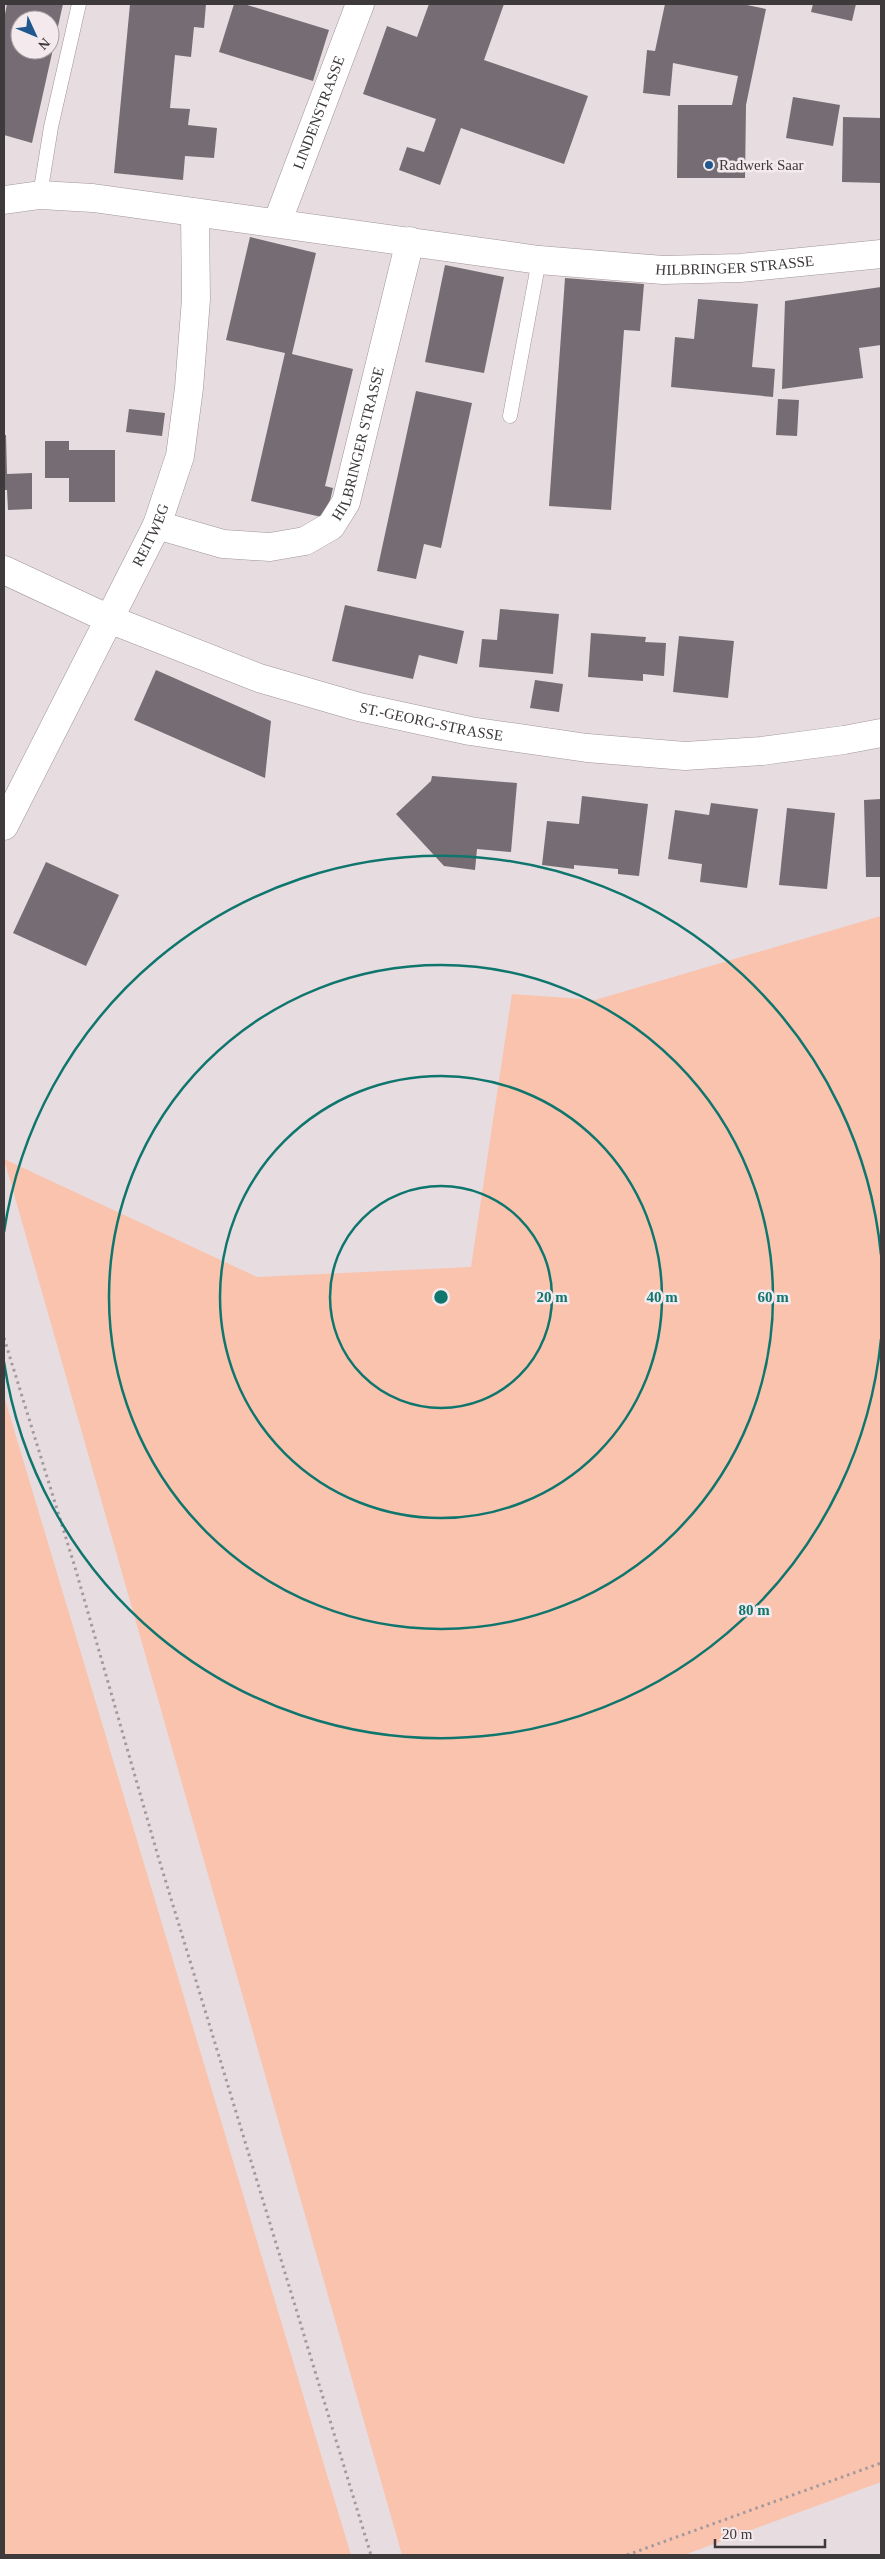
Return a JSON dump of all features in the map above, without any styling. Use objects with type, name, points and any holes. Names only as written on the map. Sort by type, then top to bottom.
[{"type":"street","name":"LINDENSTRASSE","points":[[277,222],[360,4]]},
{"type":"street","name":"HILBRINGER STRASSE","points":[[4,200],[40,195],[93,198],[196,214],[277,222],[539,260],[663,270],[740,268],[881,254]]},
{"type":"street","name":"REITWEG","points":[[4,826],[157,525],[180,456],[189,388],[196,299],[196,214]]},
{"type":"street","name":"HILBRINGER STRASSE","points":[[157,525],[223,544],[270,547],[305,541],[331,526],[346,502],[410,241]]},
{"type":"street","name":"ST.-GEORG-STRASSE","points":[[4,570],[109,619],[259,678],[359,707],[480,732],[587,748],[685,756],[762,752],[881,733]]},
{"type":"lane","points":[[40,195],[51,127],[79,4]]},
{"type":"lane","points":[[510,416],[539,260]]},
{"type":"path","points":[[4,1338],[74,1564],[158,1856],[371,2555]]},
{"type":"path","points":[[627,2555],[881,2463]]},
{"type":"shaded area","points":[[881,916],[881,2482],[684,2555],[402,2555],[4,1159],[257,1277],[471,1267],[512,994],[595,1000]]},
{"type":"shaded area","points":[[4,1396],[351,2555],[4,2555]]},
{"type":"building","points":[[7,4],[63,4],[60,17],[60,10],[10,10],[10,60],[51,60],[32,143],[4,135],[4,19]]},
{"type":"building","points":[[130,4],[206,4],[204,28],[194,27],[191,57],[175,55],[170,108],[190,109],[188,125],[217,128],[214,158],[185,156],[183,180],[114,173]]},
{"type":"building","points":[[234,4],[244,4],[329,30],[313,81],[219,52]]},
{"type":"building","points":[[429,4],[504,4],[484,60],[588,96],[564,164],[461,128],[440,185],[399,170],[407,147],[424,152],[436,119],[363,94],[387,26],[417,37]]},
{"type":"building","points":[[665,4],[742,4],[766,9],[746,105],[745,178],[677,178],[678,105],[732,105],[738,76],[673,63],[670,96],[643,93],[647,50],[655,51]]},
{"type":"building","points":[[813,4],[856,4],[852,21],[811,12]]},
{"type":"building","points":[[793,97],[840,105],[833,146],[786,138]]},
{"type":"building","points":[[843,117],[881,118],[881,183],[842,182]]},
{"type":"building","points":[[250,237],[316,253],[292,354],[353,369],[325,486],[333,488],[326,518],[251,501],[285,353],[226,340]]},
{"type":"building","points":[[445,265],[504,277],[484,373],[425,362]]},
{"type":"building","points":[[565,278],[644,284],[640,331],[624,330],[611,510],[549,506]]},
{"type":"building","points":[[881,287],[881,345],[859,348],[863,378],[782,389],[785,301]]},
{"type":"building","points":[[698,299],[758,304],[752,367],[775,369],[773,397],[671,387],[675,337],[694,339]]},
{"type":"building","points":[[416,391],[472,403],[441,548],[424,544],[416,579],[377,571]]},
{"type":"building","points":[[778,399],[799,400],[797,436],[776,435]]},
{"type":"building","points":[[129,409],[165,413],[162,436],[126,432]]},
{"type":"building","points":[[4,435],[6,435],[7,474],[32,473],[32,509],[8,510],[7,490],[4,490]]},
{"type":"building","points":[[45,441],[69,441],[69,450],[115,450],[115,502],[69,502],[69,478],[45,478]]},
{"type":"building","points":[[345,605],[464,631],[457,664],[419,655],[413,679],[332,661]]},
{"type":"building","points":[[500,609],[559,614],[553,674],[479,667],[482,639],[497,640]]},
{"type":"building","points":[[591,633],[646,637],[645,642],[666,643],[664,676],[643,674],[643,681],[588,677]]},
{"type":"building","points":[[679,636],[734,641],[728,698],[673,692]]},
{"type":"building","points":[[156,670],[271,721],[265,778],[134,720]]},
{"type":"building","points":[[535,680],[563,684],[559,712],[530,708]]},
{"type":"building","points":[[432,776],[517,783],[511,852],[477,849],[475,870],[444,866],[396,814],[431,781]]},
{"type":"building","points":[[582,796],[648,804],[639,876],[618,874],[618,869],[574,865],[574,869],[542,865],[547,821],[579,824]]},
{"type":"building","points":[[881,799],[881,877],[866,877],[864,800]]},
{"type":"building","points":[[711,803],[758,809],[747,888],[700,882],[702,864],[668,859],[675,810],[709,815]]},
{"type":"building","points":[[787,808],[835,813],[827,889],[779,885]]},
{"type":"building","points":[[46,862],[119,895],[86,966],[13,933]]},
{"type":"place","name":"Radwerk Saar","points":[[709,165]]}]
